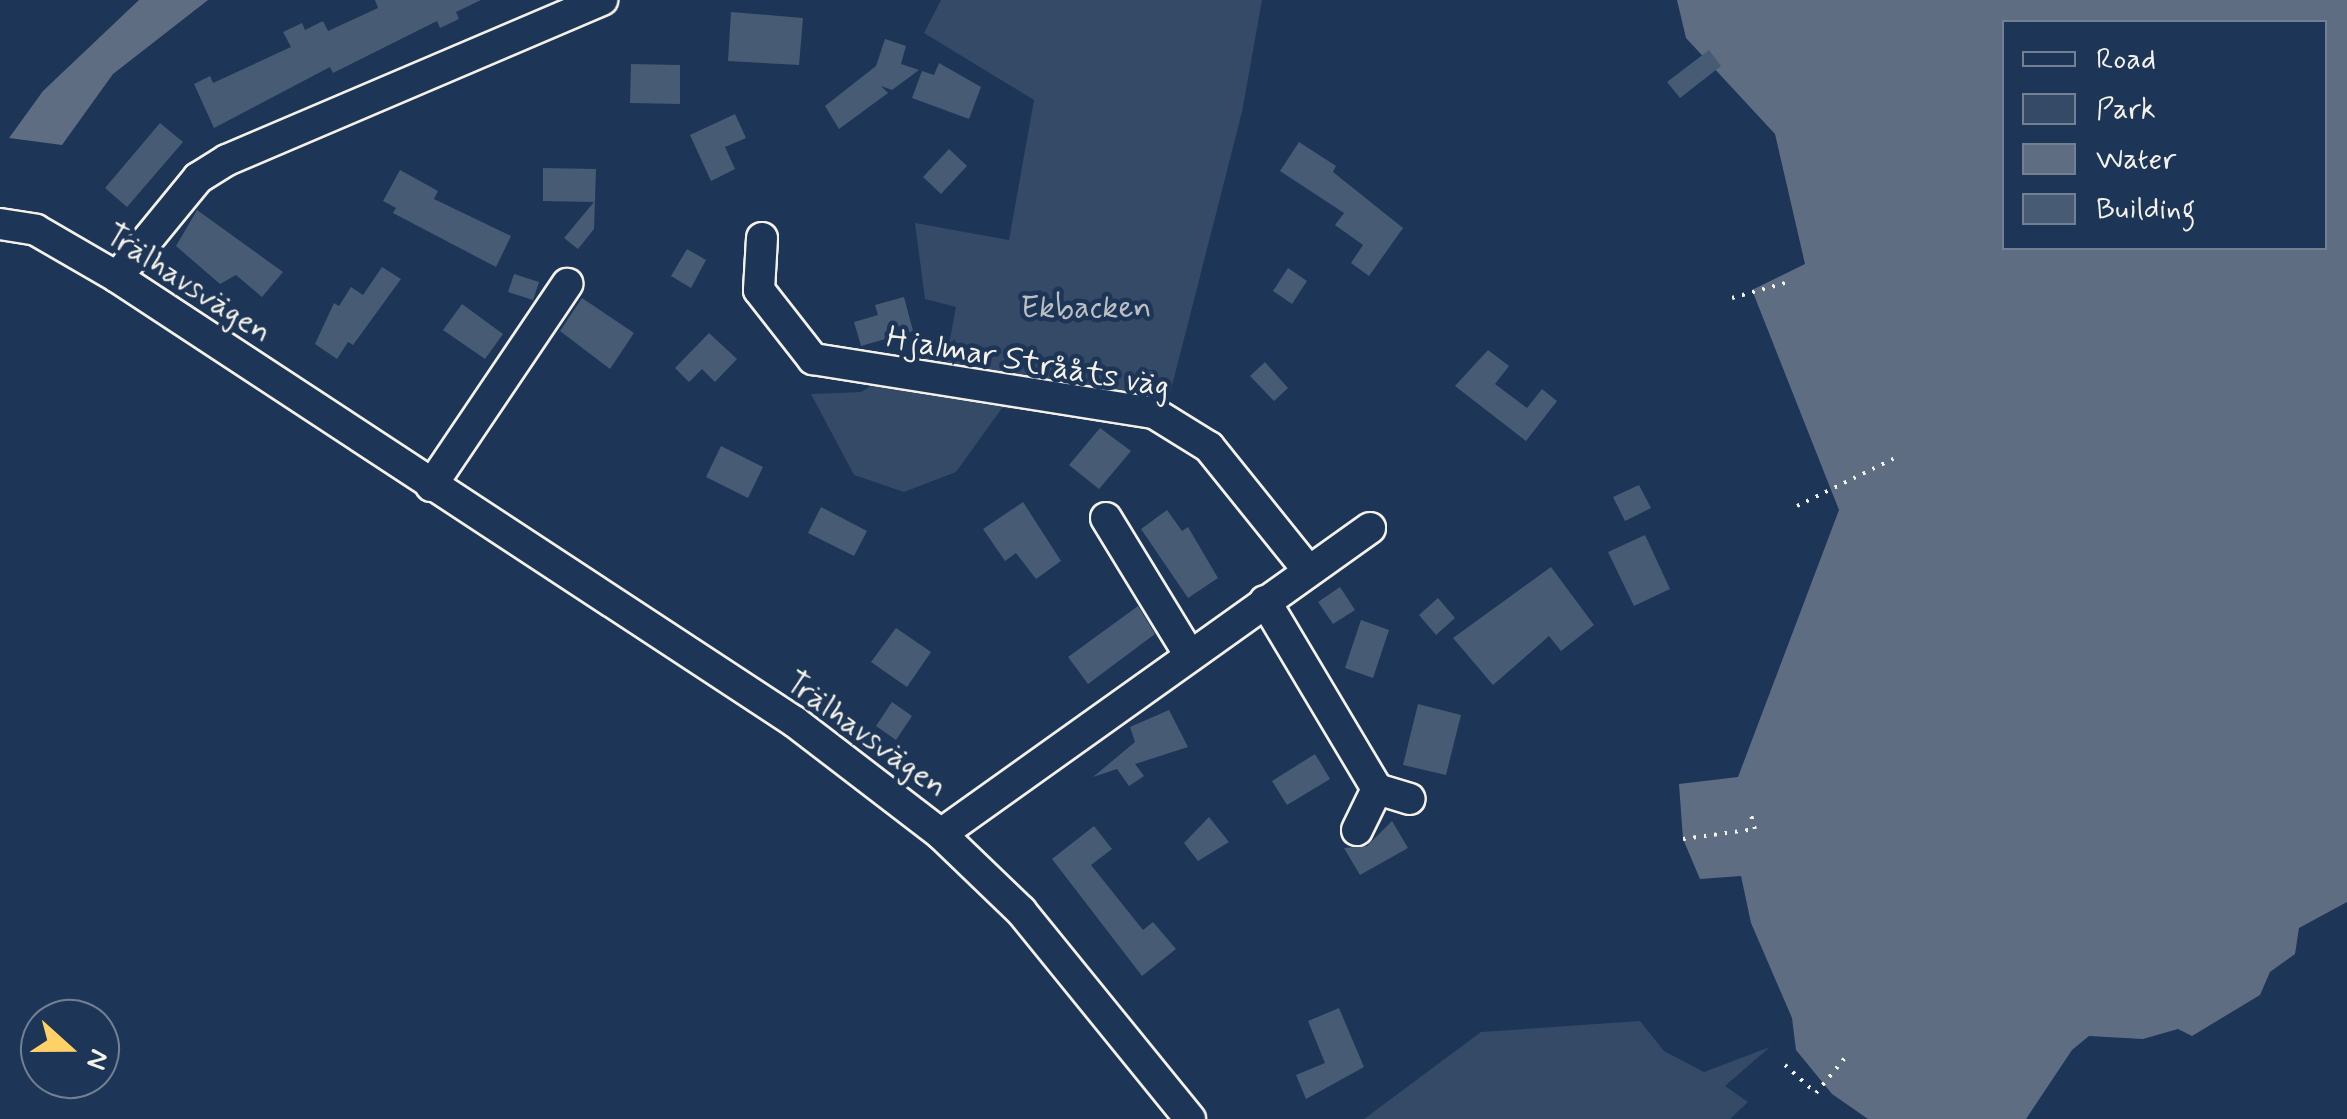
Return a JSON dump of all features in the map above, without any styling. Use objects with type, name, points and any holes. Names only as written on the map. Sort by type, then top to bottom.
[{"type":"street","points":[[117,278],[198,178],[226,160],[602,0]]},
{"type":"street","name":"Trälhavsvägen","points":[[0,224],[36,230],[117,278],[794,722],[941,834],[1090,990],[1190,1119]]},
{"type":"street","name":"Hjalmar Strååts väg","points":[[762,238],[759,290],[812,359],[1154,413],[1210,447],[1308,570]]},
{"type":"street","points":[[431,486],[566,284]]},
{"type":"street","points":[[1106,518],[1190,654]]},
{"type":"street","points":[[941,834],[1370,528]]},
{"type":"street","points":[[1265,602],[1377,789],[1410,799]]},
{"type":"street","points":[[1357,830],[1377,789]]},
{"type":"path","points":[[1732,298],[1792,281]]},
{"type":"path","points":[[1797,506],[1896,458]]},
{"type":"path","points":[[1683,839],[1754,829],[1750,810]]},
{"type":"path","points":[[1784,1065],[1816,1094],[1849,1053]]},
{"type":"green space","name":"Ekbacken","points":[[941,0],[1262,0],[1242,112],[1163,421],[1002,408],[956,472],[904,492],[854,475],[811,394],[861,392],[950,339],[956,307],[925,299],[915,223],[1009,240],[1034,100],[924,33]]},
{"type":"green space","points":[[1640,1021],[1664,1051],[1704,1072],[1770,1047],[1725,1086],[1748,1102],[1730,1119],[1364,1119],[1481,1032]]},
{"type":"water","points":[[139,0],[208,0],[113,74],[62,145],[9,138],[43,91]]},
{"type":"water","points":[[1677,0],[2347,0],[2347,902],[2299,928],[2295,954],[2270,972],[2260,995],[2192,1036],[2178,1029],[2143,1039],[2089,1036],[2072,1050],[2026,1119],[1868,1119],[1832,1094],[1796,1050],[1792,1018],[1751,923],[1741,876],[1700,879],[1683,839],[1679,784],[1738,777],[1839,510],[1752,290],[1805,264],[1775,134],[1686,38]]},
{"type":"building","points":[[375,0],[481,0],[456,12],[459,19],[440,28],[437,21],[333,73],[330,67],[214,128],[194,84],[210,76],[213,83],[291,47],[283,32],[302,23],[305,30],[323,21],[328,31],[378,8]]},
{"type":"building","points":[[731,12],[803,18],[799,65],[728,61]]},
{"type":"building","points":[[885,39],[906,46],[901,64],[919,70],[892,90],[881,86],[888,93],[839,129],[825,106],[876,66]]},
{"type":"building","points":[[1709,50],[1721,66],[1680,98],[1667,82]]},
{"type":"building","points":[[939,63],[981,87],[969,119],[912,98],[922,71],[934,75]]},
{"type":"building","points":[[631,64],[680,65],[680,104],[630,103]]},
{"type":"building","points":[[735,114],[746,138],[725,147],[735,169],[711,181],[690,135]]},
{"type":"building","points":[[160,123],[183,142],[127,207],[105,188]]},
{"type":"building","points":[[1299,142],[1336,166],[1333,172],[1403,228],[1369,276],[1351,263],[1363,245],[1335,225],[1344,213],[1280,171]]},
{"type":"building","points":[[949,149],[967,166],[941,194],[923,177]]},
{"type":"building","points":[[543,168],[596,169],[594,229],[578,249],[564,238],[594,202],[543,201]]},
{"type":"building","points":[[400,170],[438,191],[434,199],[511,236],[496,267],[393,213],[396,208],[383,201]]},
{"type":"building","points":[[197,210],[283,272],[262,297],[236,275],[220,284],[176,246]]},
{"type":"building","points":[[687,249],[706,260],[691,288],[671,276]]},
{"type":"building","points":[[382,267],[401,279],[353,345],[348,342],[337,359],[315,344],[334,303],[339,306],[351,287],[363,295]]},
{"type":"building","points":[[1288,268],[1307,281],[1292,304],[1273,291]]},
{"type":"building","points":[[514,274],[539,282],[533,300],[508,292]]},
{"type":"building","points":[[904,297],[913,331],[861,346],[854,322],[878,315],[875,305]]},
{"type":"building","points":[[582,298],[634,333],[610,369],[560,331]]},
{"type":"building","points":[[462,304],[503,334],[485,359],[443,330]]},
{"type":"building","points":[[709,333],[737,359],[715,382],[702,369],[689,382],[675,368]]},
{"type":"building","points":[[1488,350],[1509,366],[1495,384],[1527,408],[1542,389],[1557,401],[1526,441],[1455,386]]},
{"type":"building","points":[[1265,362],[1288,388],[1274,401],[1250,376]]},
{"type":"building","points":[[1100,428],[1131,451],[1099,489],[1069,465]]},
{"type":"building","points":[[721,446],[763,467],[748,498],[706,477]]},
{"type":"building","points":[[1639,485],[1651,508],[1625,521],[1613,497]]},
{"type":"building","points":[[1023,502],[1061,561],[1036,579],[1016,553],[1005,561],[983,529]]},
{"type":"building","points":[[821,507],[867,531],[854,556],[808,533]]},
{"type":"building","points":[[1167,510],[1182,531],[1188,527],[1218,578],[1188,598],[1141,529]]},
{"type":"building","points":[[1645,535],[1670,589],[1634,606],[1608,552]]},
{"type":"building","points":[[1551,567],[1594,625],[1561,651],[1549,636],[1493,685],[1453,638]]},
{"type":"building","points":[[1340,587],[1355,610],[1333,624],[1318,602]]},
{"type":"building","points":[[1438,598],[1455,618],[1436,635],[1419,615]]},
{"type":"building","points":[[1138,606],[1155,634],[1088,684],[1068,657]]},
{"type":"building","points":[[1361,620],[1389,630],[1373,678],[1345,668]]},
{"type":"building","points":[[896,628],[931,652],[907,687],[871,662]]},
{"type":"building","points":[[892,702],[912,716],[896,740],[876,726]]},
{"type":"building","points":[[1418,704],[1461,715],[1446,775],[1403,765]]},
{"type":"building","points":[[1169,710],[1188,747],[1135,764],[1144,776],[1129,786],[1117,769],[1093,777],[1135,742],[1130,727]]},
{"type":"building","points":[[1315,754],[1330,779],[1287,805],[1272,781]]},
{"type":"building","points":[[1209,817],[1229,842],[1198,861],[1184,843]]},
{"type":"building","points":[[1392,821],[1408,848],[1360,875],[1344,848],[1367,846]]},
{"type":"building","points":[[1094,826],[1112,849],[1091,865],[1143,930],[1153,922],[1176,949],[1142,976],[1052,859]]},
{"type":"building","points":[[1339,1008],[1364,1067],[1306,1099],[1296,1075],[1325,1063],[1308,1021]]}]
